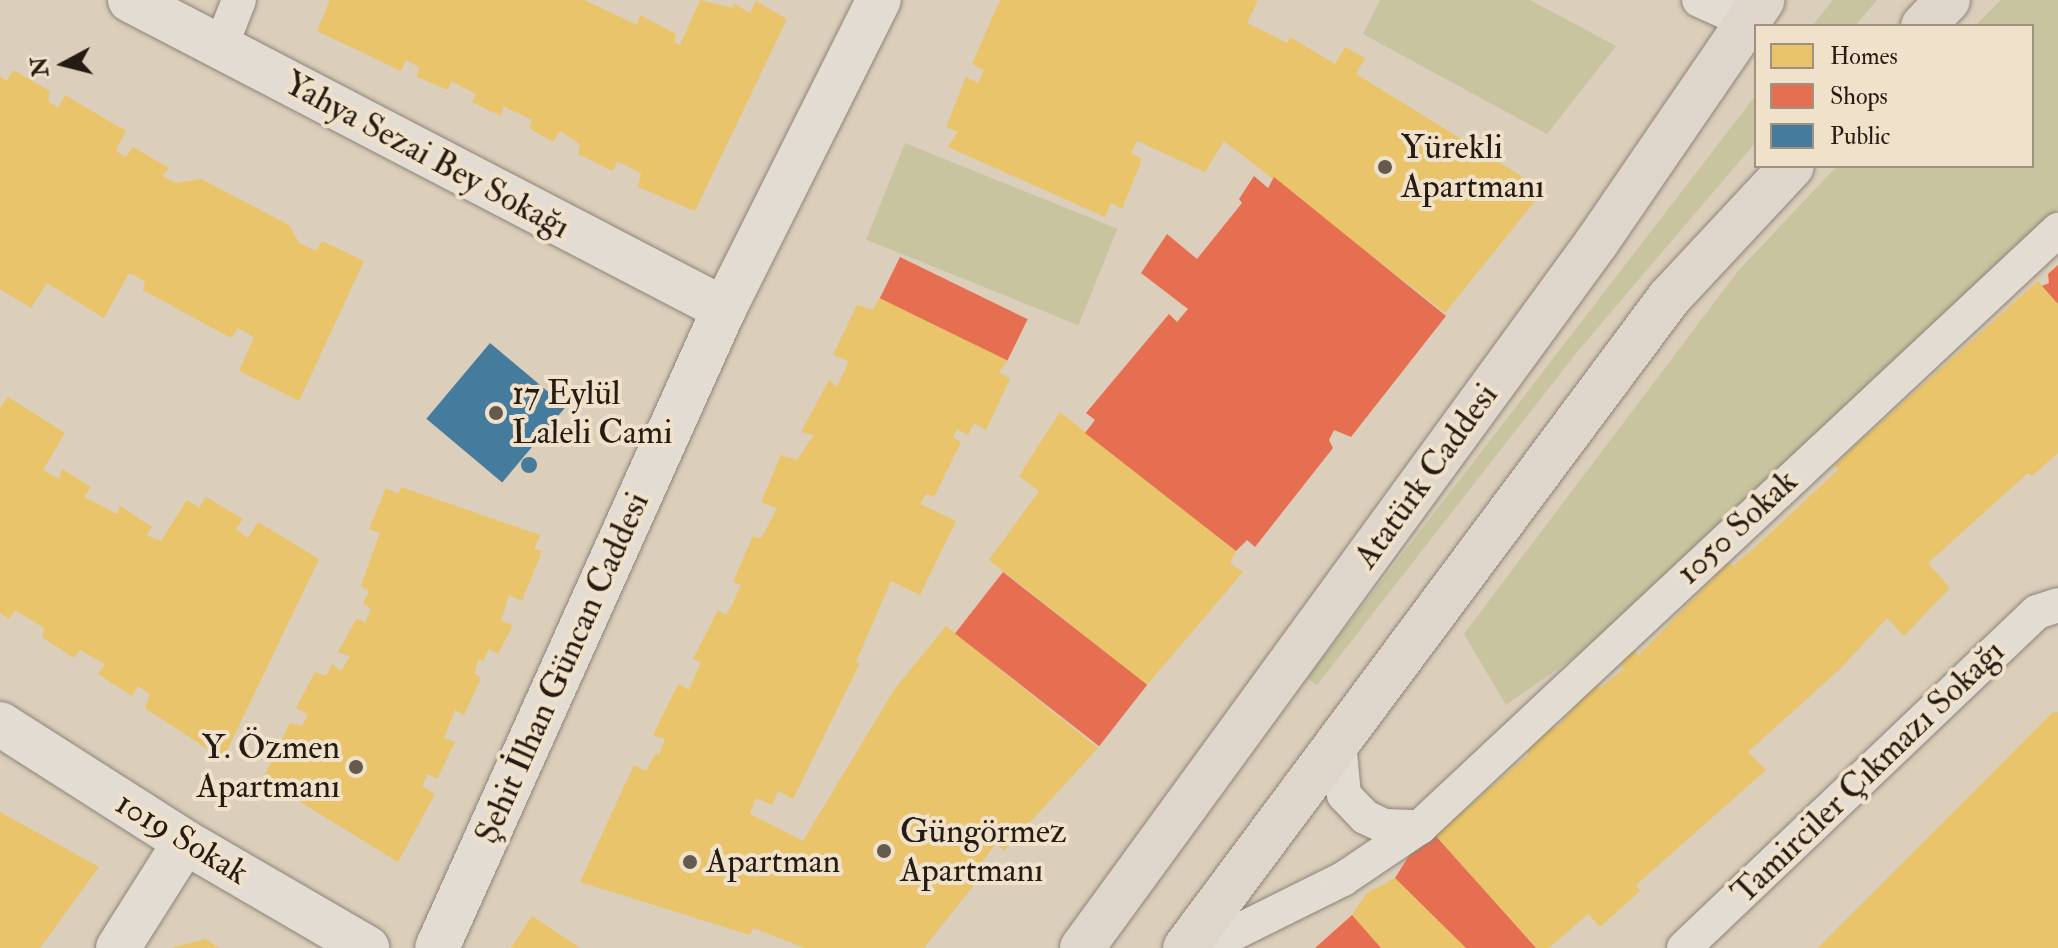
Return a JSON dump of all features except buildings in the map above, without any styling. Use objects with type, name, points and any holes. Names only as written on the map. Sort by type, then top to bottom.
[{"type":"main road","points":[[1925,24],[1948,0]]},
{"type":"main road","name":"Atatürk Caddesi","points":[[1082,948],[1597,242],[1754,10]]},
{"type":"main road","points":[[1185,948],[1669,298],[1790,168]]},
{"type":"street","name":"Yahya Sezai Bey Sokağı","points":[[130,0],[724,309]]},
{"type":"street","name":"Şehit İlhan Güncan Caddesi","points":[[437,948],[724,309],[879,0]]},
{"type":"street","name":"1019 Sokak","points":[[0,724],[185,842],[367,948]]},
{"type":"street","points":[[118,948],[185,842]]},
{"type":"lane","points":[[221,46],[239,0]]},
{"type":"lane","points":[[1699,0],[1754,10]]},
{"type":"lane","name":"1050 Sokak","points":[[1204,948],[1343,879],[1420,827],[2058,230]]},
{"type":"lane","name":"Tamirciler Çıkmazı Sokağı","points":[[1684,948],[2037,612],[2058,605]]},
{"type":"lane","points":[[1339,743],[1344,795],[1359,811],[1384,826],[1420,827]]},
{"type":"shaded area","points":[[1380,0],[1530,0],[1616,46],[1547,134],[1363,34]]},
{"type":"shaded area","points":[[1833,0],[1877,0],[1857,24],[1814,24]]},
{"type":"shaded area","points":[[2001,0],[2058,0],[2058,209],[1623,623],[1506,705],[1464,634],[1738,271],[1835,168],[2034,168],[2034,24],[1977,24]]},
{"type":"shaded area","points":[[1754,98],[1754,144],[1577,352],[1317,685],[1307,678]]},
{"type":"shaded area","points":[[905,143],[1117,229],[1078,325],[866,239]]},
{"type":"place","name":"Yürekli Apartmanı","points":[[1385,167]]},
{"type":"place","name":"17 Eylül Laleli Cami","points":[[496,413]]},
{"type":"place","name":"Y. Özmen Apartmanı","points":[[356,767]]},
{"type":"place","name":"Güngörmez Apartmanı","points":[[884,851]]},
{"type":"place","name":"Apartman","points":[[690,862]]}]
